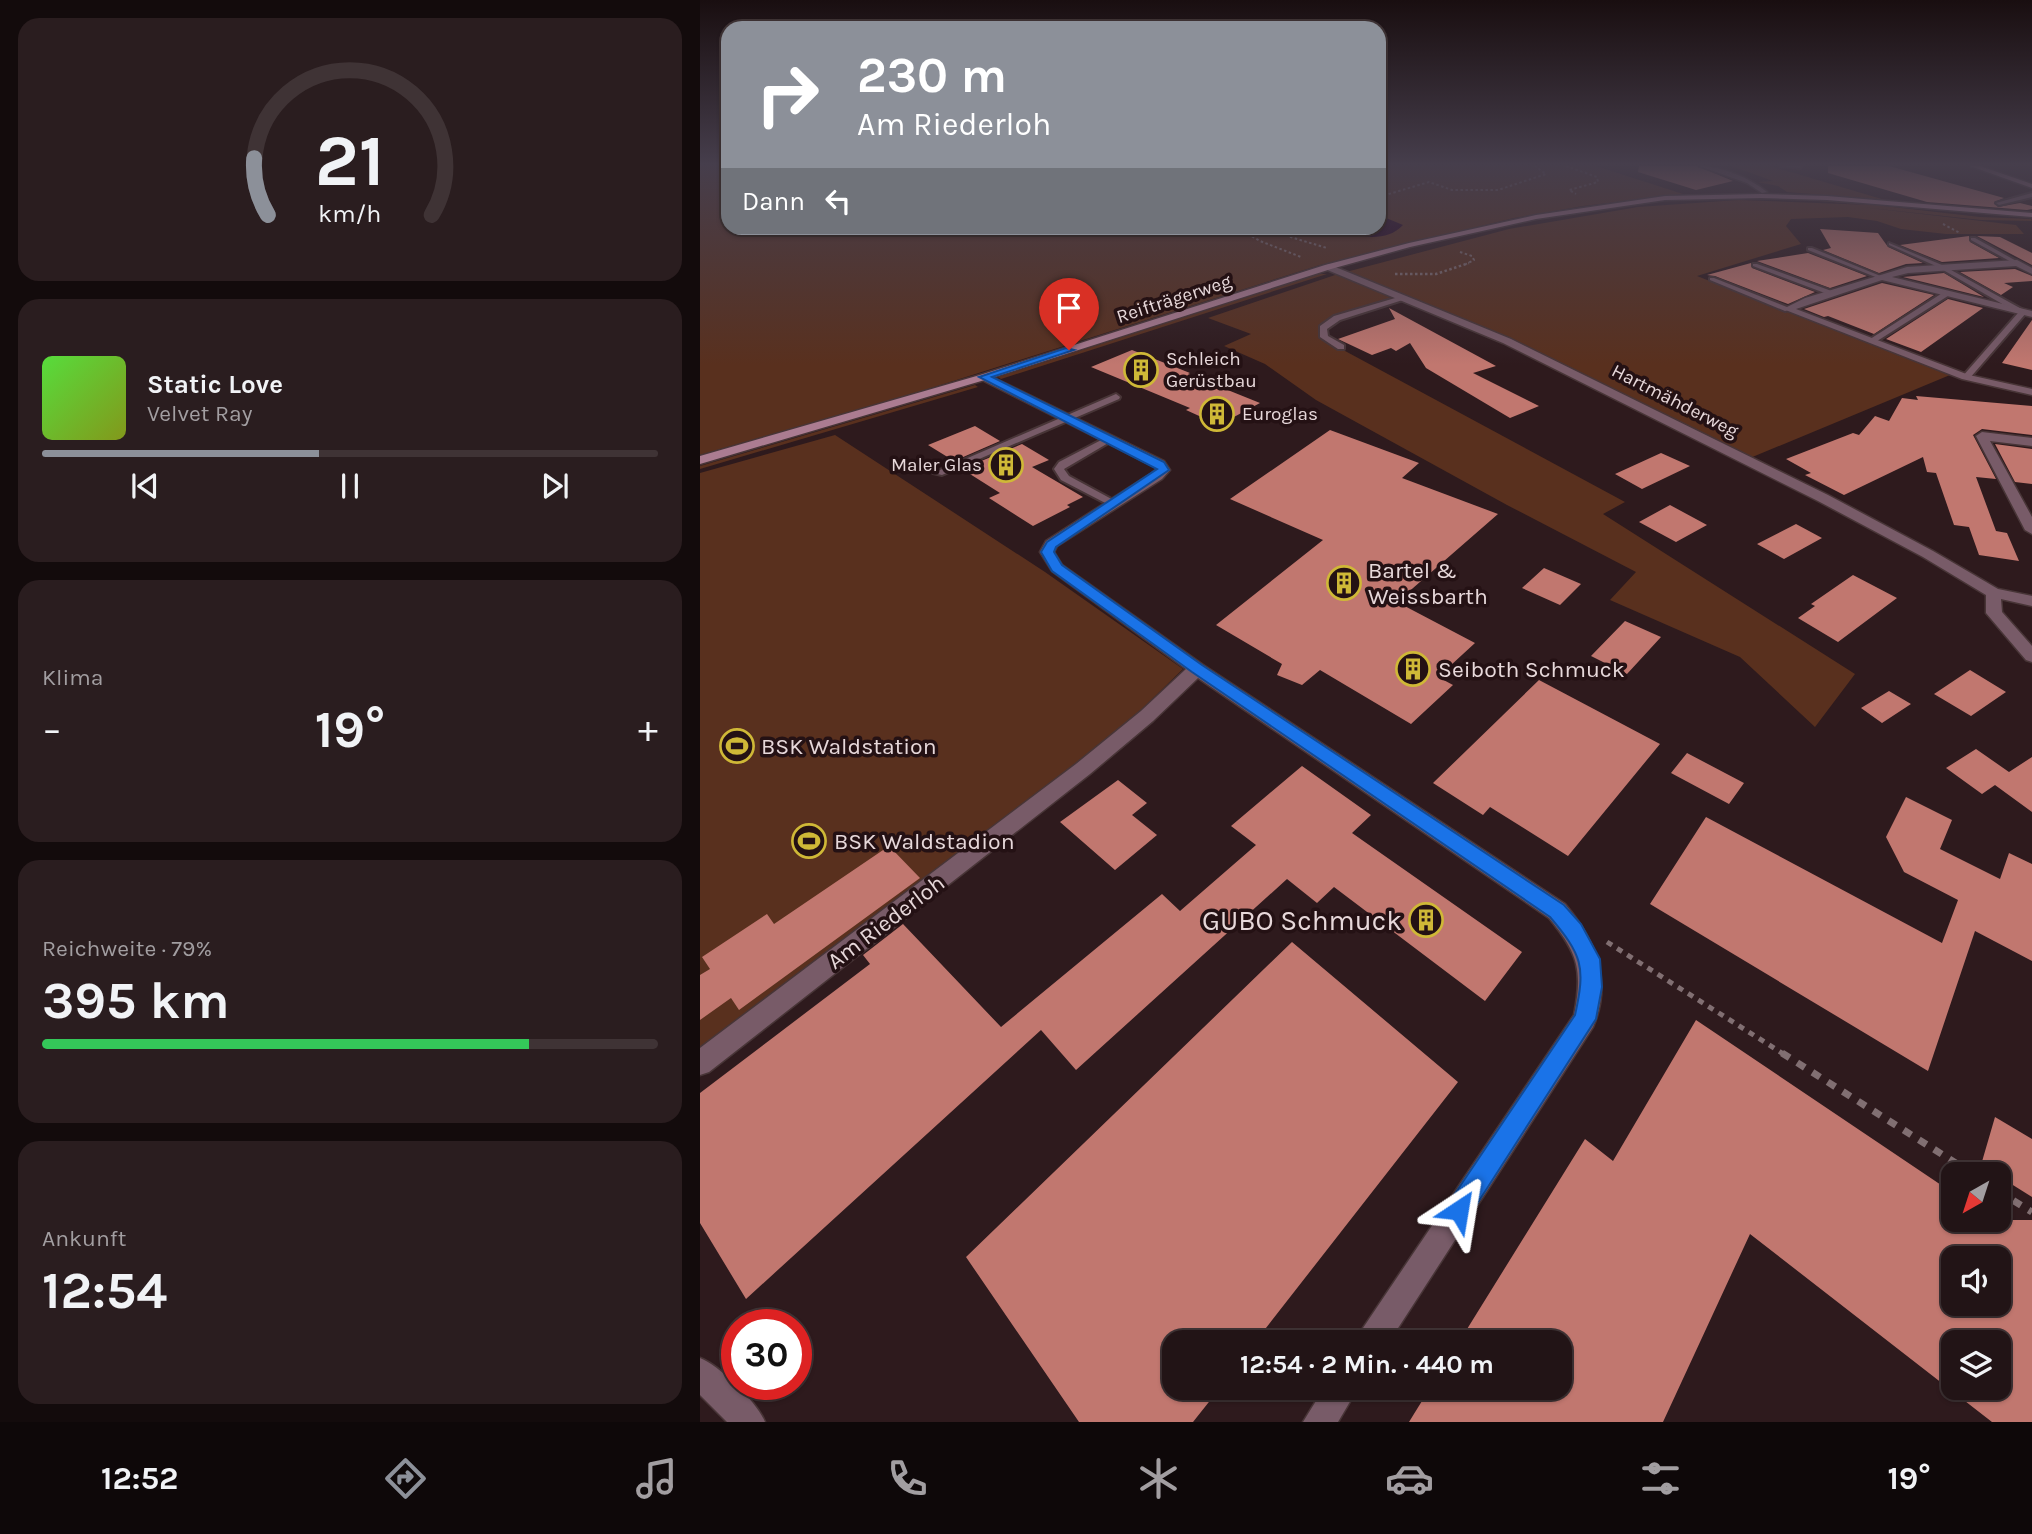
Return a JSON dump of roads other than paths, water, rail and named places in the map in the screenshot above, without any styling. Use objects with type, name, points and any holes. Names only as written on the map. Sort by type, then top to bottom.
[{"type":"street","name":"Reifträgerweg","points":[[700,460],[984,377],[1328,267],[1468,232]]},
{"type":"street","points":[[1788,309],[1907,270],[2017,263],[2032,271]]},
{"type":"street","name":"Hartmähderweg","points":[[1328,267],[1507,341],[1928,554],[1993,593],[2032,601]]},
{"type":"street","points":[[1880,277],[2027,313]]},
{"type":"street","points":[[1788,309],[1966,377],[2032,392]]},
{"type":"street","points":[[984,377],[1160,464],[1164,470],[1051,544],[1047,552],[1057,568],[1197,669],[1557,911],[1574,931],[1590,959],[1592,987],[1585,1019],[1380,1330]]},
{"type":"street","points":[[2032,442],[1982,436],[2032,530]]},
{"type":"street","points":[[1993,593],[1994,613],[2032,656]]},
{"type":"street","name":"Am Riederloh","points":[[700,1063],[1083,769],[1147,716],[1197,669]]},
{"type":"street","points":[[700,1373],[749,1422]]},
{"type":"street","points":[[1319,1422],[1334,1400]]},
{"type":"lane","points":[[1973,240],[2017,263]]},
{"type":"lane","points":[[1891,244],[1940,266],[2027,313],[1966,377]]},
{"type":"lane","points":[[1810,250],[1880,277]]},
{"type":"lane","points":[[1755,265],[1833,293]]},
{"type":"lane","points":[[1712,279],[1788,309]]},
{"type":"lane","points":[[1871,341],[1947,294]]},
{"type":"lane","points":[[1341,346],[1324,337],[1323,328],[1337,318],[1405,298]]},
{"type":"lane","points":[[938,473],[1116,397]]},
{"type":"lane","points":[[1110,439],[1063,464],[1059,470],[1065,478],[1113,504]]},
{"type":"place","name":"Schleich Gerüstbau","points":[[1141,370]]},
{"type":"place","name":"Euroglas","points":[[1217,414]]},
{"type":"place","name":"Maler Glas","points":[[1006,465]]},
{"type":"place","name":"Bartel & Weissbarth","points":[[1344,583]]},
{"type":"place","name":"Seiboth Schmuck","points":[[1413,669]]},
{"type":"place","name":"BSK Waldstation","points":[[737,746]]},
{"type":"place","name":"BSK Waldstadion","points":[[809,841]]},
{"type":"place","name":"GUBO Schmuck","points":[[1426,920]]}]
